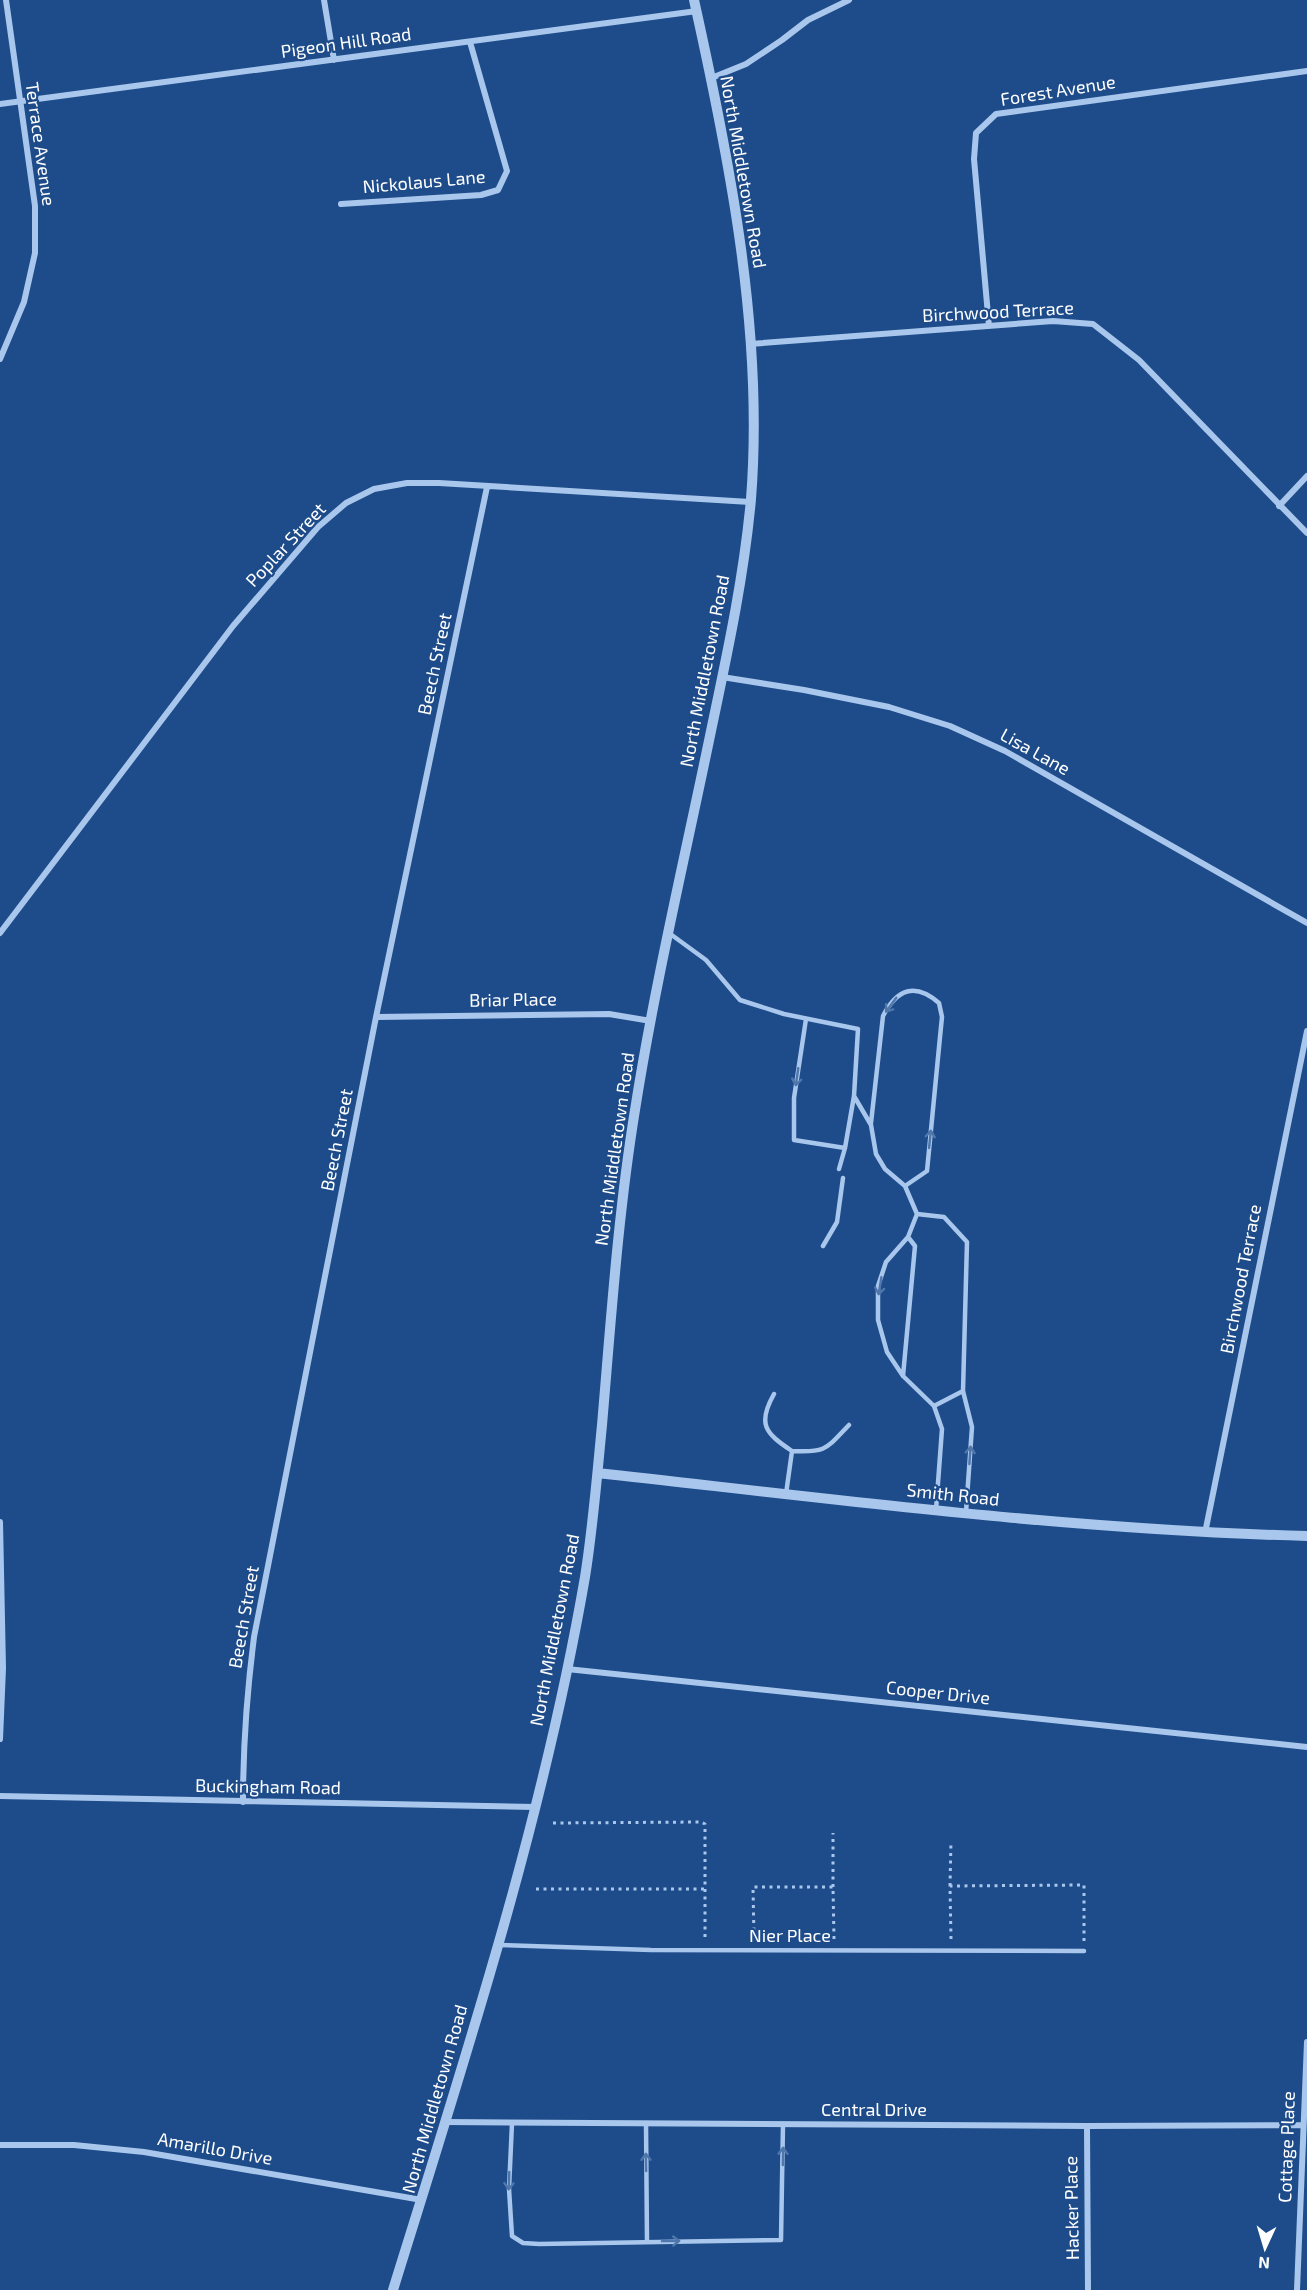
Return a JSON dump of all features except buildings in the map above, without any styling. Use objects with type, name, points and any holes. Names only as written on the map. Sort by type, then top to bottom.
[{"type":"street","name":"Terrace Avenue","points":[[0,359],[24,302],[35,253],[35,206],[6,0]]},
{"type":"street","points":[[324,0],[333,60]]},
{"type":"street","points":[[709,79],[746,64],[808,20],[849,0]]},
{"type":"street","name":"Pigeon Hill Road","points":[[0,104],[470,42],[695,5]]},
{"type":"street","name":"North Middletown Road","points":[[393,2290],[422,2200],[536,1807],[567,1669],[586,1571],[623,1193],[634,1110],[722,677],[738,590],[750,502],[754,420],[745,273],[736,208],[695,5]]},
{"type":"street","name":"Nickolaus Lane","points":[[341,204],[481,195],[498,190],[507,171],[470,42]]},
{"type":"street","name":"Forest Avenue","points":[[989,326],[974,159],[976,133],[996,114],[1307,70]]},
{"type":"street","name":"Birchwood Terrace","points":[[750,344],[1053,321],[1093,324],[1139,360],[1307,533]]},
{"type":"street","points":[[1279,506],[1307,477]]},
{"type":"street","name":"Poplar Street","points":[[0,933],[233,626],[318,527],[346,503],[374,489],[407,483],[750,502]]},
{"type":"street","name":"Beech Street","points":[[243,1802],[245,1728],[254,1637],[376,1017],[488,487]]},
{"type":"street","name":"Lisa Lane","points":[[722,677],[889,707],[951,726],[1005,751],[1307,923]]},
{"type":"street","name":"Briar Place","points":[[376,1017],[609,1014],[651,1022]]},
{"type":"street","name":"Birchwood Terrace","points":[[1205,1534],[1307,1031]]},
{"type":"street","name":"Smith Road","points":[[597,1473],[1084,1525],[1205,1534],[1307,1536]]},
{"type":"street","points":[[0,1522],[3,1668],[0,1739]]},
{"type":"street","name":"Cooper Drive","points":[[567,1669],[1307,1747]]},
{"type":"street","name":"Buckingham Road","points":[[0,1796],[536,1807]]},
{"type":"street","name":"Cottage Place","points":[[1297,2290],[1307,2042]]},
{"type":"street","name":"Central Drive","points":[[445,2122],[1303,2125]]},
{"type":"street","name":"Hacker Place","points":[[1086,2126],[1088,2290]]},
{"type":"street","name":"Amarillo Drive","points":[[0,2145],[74,2145],[144,2152],[422,2200]]},
{"type":"lane","points":[[669,933],[706,960],[740,1000],[784,1014],[858,1029],[854,1096],[839,1169]]},
{"type":"lane","points":[[905,1186],[927,1171],[942,1017],[939,1003],[922,991],[900,994],[891,1001],[884,1016],[871,1125],[876,1154],[885,1168],[905,1186],[917,1214],[908,1237],[886,1262],[879,1286],[878,1320],[887,1352],[903,1376],[934,1406],[942,1430],[936,1510]]},
{"type":"lane","points":[[806,1019],[794,1098],[794,1140],[845,1148]]},
{"type":"lane","points":[[854,1096],[871,1125]]},
{"type":"lane","points":[[823,1246],[837,1222],[843,1178]]},
{"type":"lane","points":[[917,1214],[944,1217],[968,1242],[963,1390],[972,1427],[966,1513]]},
{"type":"lane","points":[[903,1376],[915,1246],[908,1237]]},
{"type":"lane","points":[[934,1406],[963,1390]]},
{"type":"lane","points":[[774,1394],[766,1408],[764,1423],[772,1438],[792,1452],[814,1452],[826,1449],[849,1425]]},
{"type":"lane","points":[[786,1494],[792,1452]]},
{"type":"lane","name":"Nier Place","points":[[496,1945],[706,1950],[1084,1952]]},
{"type":"lane","points":[[512,2122],[509,2189],[512,2236],[523,2243],[782,2240],[783,2124]]},
{"type":"lane","points":[[646,2123],[647,2242]]},
{"type":"path","points":[[553,1823],[701,1822],[705,1824],[706,1950]]},
{"type":"path","points":[[833,1833],[834,1950]]},
{"type":"path","points":[[951,1842],[951,1951]]},
{"type":"path","points":[[950,1886],[1084,1885],[1084,1952]]},
{"type":"path","points":[[754,1938],[753,1887],[833,1887]]},
{"type":"path","points":[[536,1889],[705,1888]]}]
